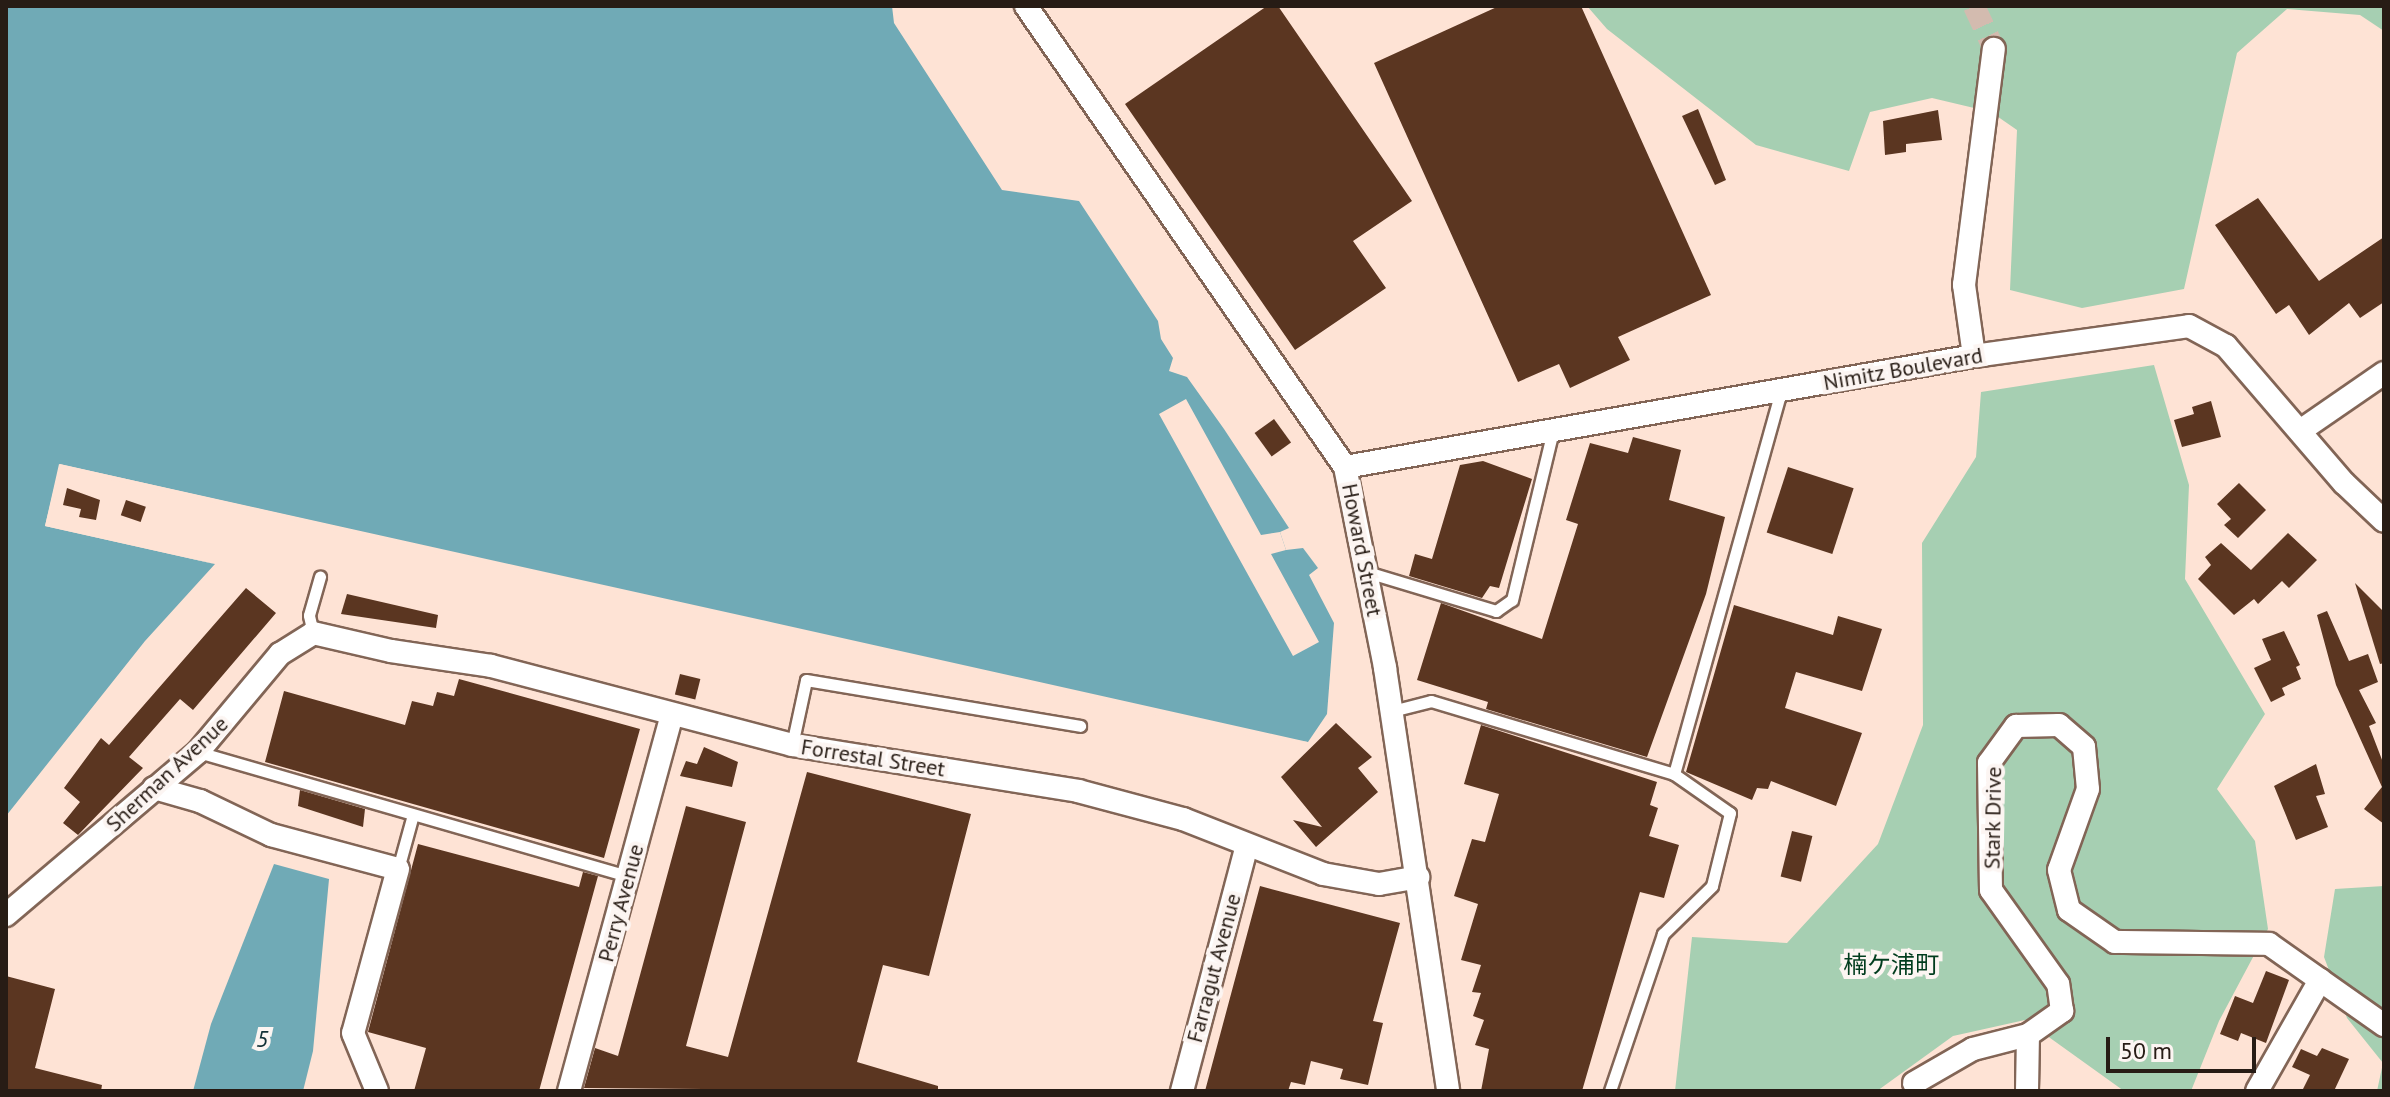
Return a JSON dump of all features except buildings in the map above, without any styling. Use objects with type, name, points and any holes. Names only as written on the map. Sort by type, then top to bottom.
[{"type":"street","name":"Howard Street","points":[[1026,6],[1345,467],[1392,711],[1448,1091]]},
{"type":"street","points":[[1974,356],[1964,285],[1994,49]]},
{"type":"street","name":"Nimitz Boulevard","points":[[1345,467],[1974,356],[2189,326],[2226,346],[2384,521]]},
{"type":"street","points":[[2300,431],[2384,373]]},
{"type":"street","name":"Forrestal Street","points":[[318,633],[391,651],[491,666],[792,745],[1078,791],[1204,821],[1247,845],[1323,874],[1379,884],[1418,877]]},
{"type":"street","name":"Sherman Avenue","points":[[6,915],[198,752],[280,654],[318,633]]},
{"type":"street","name":"Perry Avenue","points":[[569,1091],[672,715]]},
{"type":"street","name":"Stark Drive","points":[[2028,1035],[2062,1011],[2058,984],[1991,890],[1989,763],[2016,726],[2059,725],[2084,747],[2088,789],[2059,870],[2069,910],[2115,942],[2269,944],[2384,1025]]},
{"type":"street","points":[[154,788],[200,801],[271,835],[398,869],[353,1033],[377,1091]]},
{"type":"street","name":"Farragut Avenue","points":[[1182,1091],[1247,845]]},
{"type":"street","points":[[2257,1091],[2320,980]]},
{"type":"street","points":[[1914,1083],[1973,1049],[2028,1035],[2027,1091]]},
{"type":"lane","points":[[1674,774],[1781,390]]},
{"type":"lane","points":[[1366,572],[1496,611],[1512,600],[1553,430]]},
{"type":"lane","points":[[318,633],[309,615],[320,577]]},
{"type":"lane","points":[[792,745],[806,680],[1080,726]]},
{"type":"lane","points":[[1392,711],[1431,701],[1674,774],[1730,813],[1712,886],[1663,934],[1610,1091]]},
{"type":"lane","points":[[198,752],[412,818],[628,876]]},
{"type":"lane","points":[[398,869],[412,818]]},
{"type":"green space","points":[[1587,6],[2384,6],[2384,31],[2360,15],[2287,9],[2237,53],[2184,289],[2082,308],[2010,290],[2017,130],[1991,112],[1932,98],[1870,112],[1849,171],[1756,145],[1607,29]]},
{"type":"green space","points":[[2154,365],[2189,485],[2185,579],[2265,714],[2217,789],[2255,841],[2268,929],[2219,1021],[2191,1091],[2124,1091],[2025,1020],[1953,1036],[1877,1091],[1675,1091],[1692,937],[1787,943],[1878,844],[1923,725],[1922,543],[1976,457],[1981,392]]},
{"type":"green space","points":[[2384,886],[2384,1091],[2377,1091],[2383,1063],[2347,1018],[2324,957],[2335,889]]},
{"type":"water","points":[[6,6],[892,6],[894,23],[1002,190],[1079,201],[1158,321],[1161,339],[1173,358],[1169,371],[1187,377],[1289,528],[1280,532],[1286,550],[1303,548],[1318,568],[1309,575],[1334,623],[1327,714],[1308,742],[1271,737],[60,464],[45,526],[215,564],[145,641],[6,816]]},
{"type":"water","name":"5","points":[[274,864],[329,879],[313,1051],[303,1091],[193,1091],[211,1024]]},
{"type":"pier","points":[[1186,399],[1261,535],[1280,532],[1286,550],[1271,554],[1319,642],[1293,656],[1159,414]]},
{"type":"pier","points":[[59,464],[1308,742],[1271,741],[62,469],[50,523],[219,565],[45,526]]},
{"type":"tunnel","points":[[1974,6],[1994,49]]},
{"type":"district","name":"楠ケ浦町","points":[[1891,965]]}]
